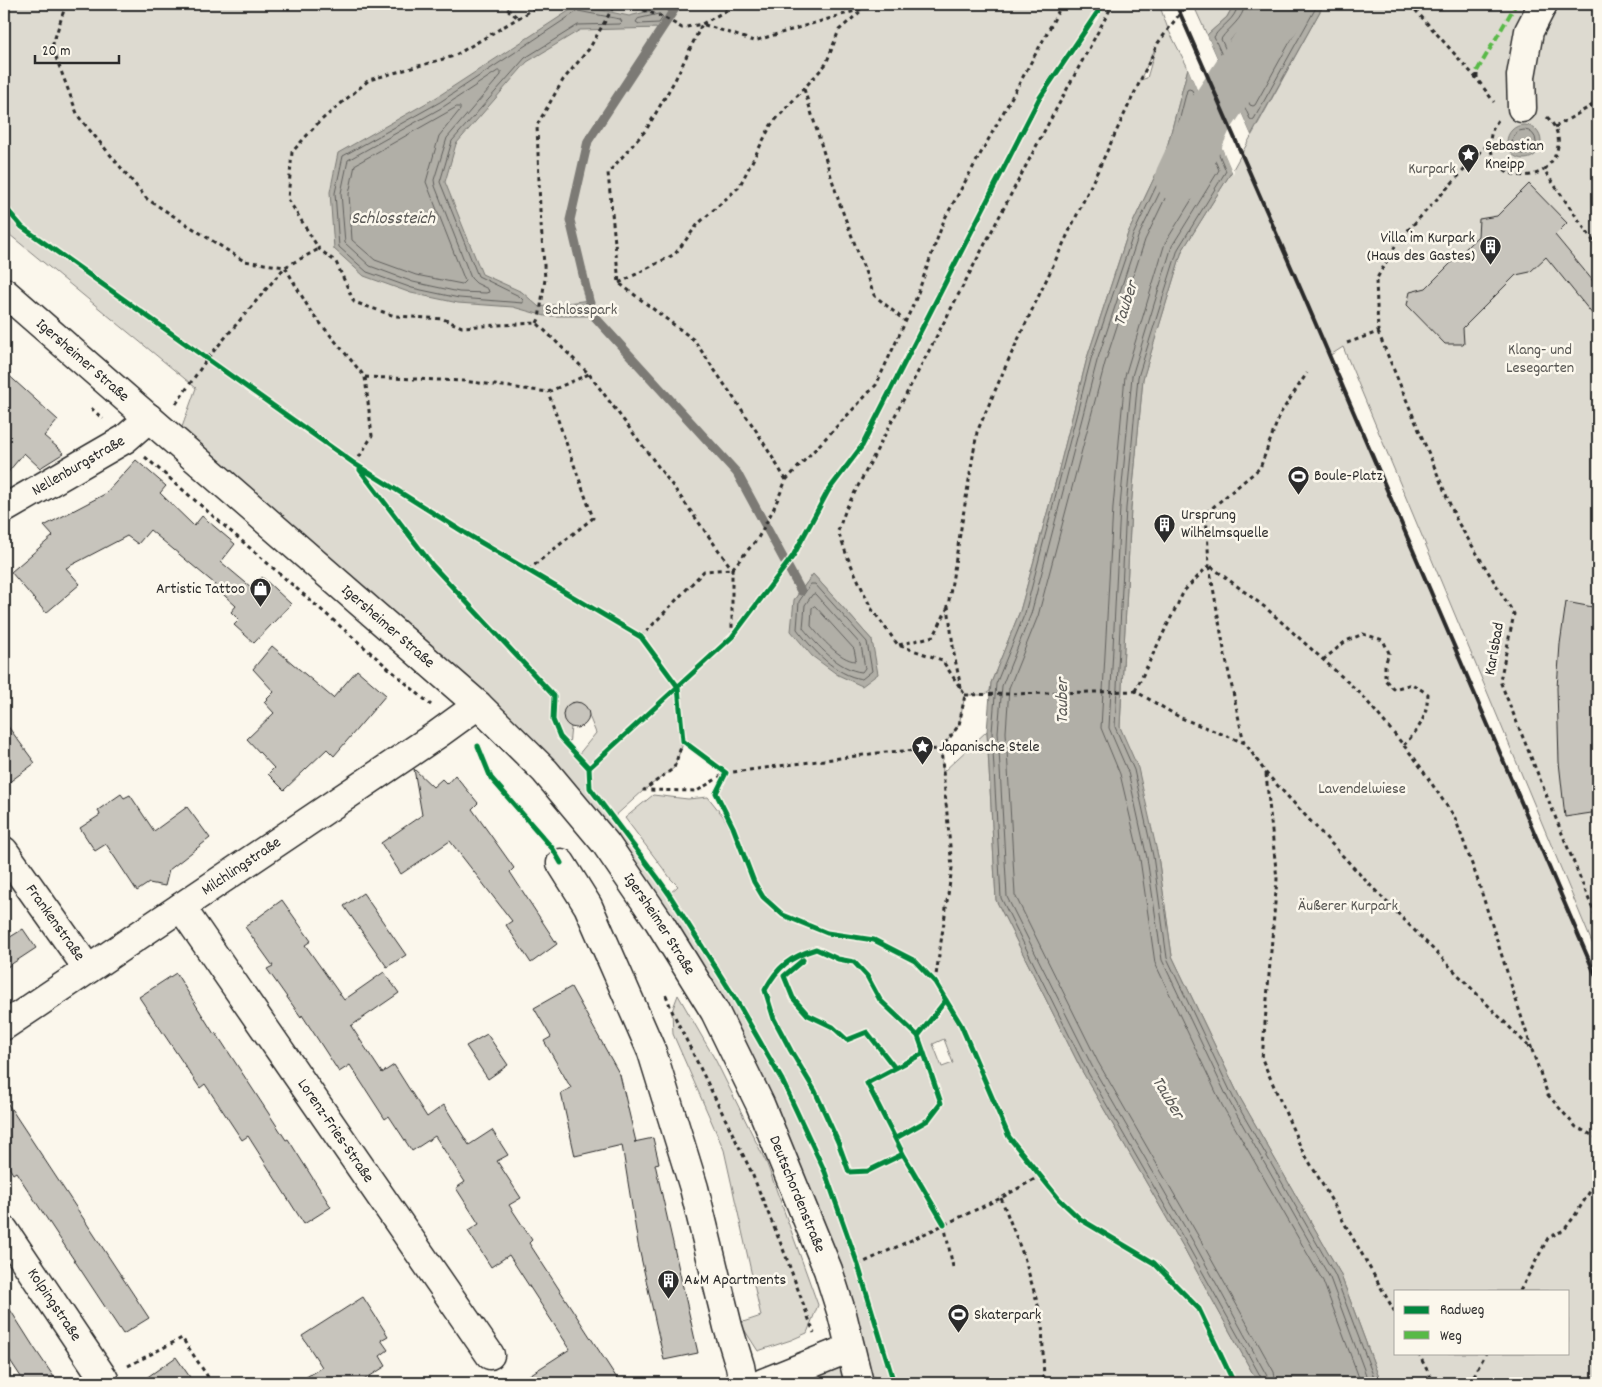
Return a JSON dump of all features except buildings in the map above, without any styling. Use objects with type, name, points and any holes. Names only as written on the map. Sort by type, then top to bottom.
[{"type":"street","points":[[1512,112],[1522,76],[1529,31],[1543,4]]},
{"type":"street","name":"Igersheimer Straße","points":[[4,292],[478,705],[545,771],[606,844],[658,920],[716,1012]]},
{"type":"street","name":"Nellenburgstraße","points":[[4,508],[125,439],[149,418]]},
{"type":"street","name":"Milchlingstraße","points":[[4,1026],[438,734],[478,705]]},
{"type":"street","name":"Frankenstraße","points":[[4,851],[88,969]]},
{"type":"street","points":[[561,863],[588,906],[652,1052],[694,1188],[743,1383]]},
{"type":"street","name":"Lorenz-Fries-Straße","points":[[181,907],[490,1355]]},
{"type":"street","name":"Deutschordenstraße","points":[[716,1012],[760,1104],[828,1270],[859,1383]]},
{"type":"street","name":"Kolpingstraße","points":[[4,1230],[104,1379]]},
{"type":"street","points":[[763,1383],[850,1348]]},
{"type":"path","points":[[66,4],[52,47],[78,116],[147,199],[244,260],[285,267]]},
{"type":"path","points":[[501,4],[518,18]]},
{"type":"path","points":[[542,4],[454,56],[369,80],[319,122],[292,152],[288,200],[319,249],[336,262],[354,302],[395,316],[443,319],[462,327],[537,323],[589,374],[732,569],[732,637]]},
{"type":"path","points":[[537,323],[545,279],[537,125],[563,80],[588,49],[615,4]]},
{"type":"path","points":[[628,4],[665,18],[682,28],[702,24],[738,4]]},
{"type":"path","points":[[619,283],[675,254],[698,224],[738,187],[771,125],[826,64],[839,30],[868,4]]},
{"type":"path","points":[[641,637],[704,571],[732,569],[758,538],[786,480],[876,385],[915,301],[944,220],[1062,4]]},
{"type":"path","points":[[1095,4],[1101,5],[1095,15]]},
{"type":"path","points":[[936,982],[952,868],[941,748],[959,726],[965,695],[942,660],[898,645],[871,608],[847,556],[838,531],[846,509],[1040,138],[1113,4]]},
{"type":"path","points":[[898,645],[934,636],[948,606],[977,432],[1008,361],[1158,43],[1187,4]]},
{"type":"path","points":[[1410,4],[1477,78],[1512,112]]},
{"type":"path","points":[[702,24],[754,41],[864,8]]},
{"type":"path","points":[[702,24],[675,80],[646,130],[608,173],[619,283],[694,340],[757,432],[786,480]]},
{"type":"path","points":[[1477,71],[1477,78]]},
{"type":"path","points":[[804,89],[839,202],[874,295],[905,321]]},
{"type":"path","points":[[1555,127],[1598,102]]},
{"type":"path","points":[[1537,110],[1546,116],[1555,127],[1559,143],[1552,163],[1544,170],[1529,176],[1518,176],[1508,172],[1494,158],[1490,142],[1494,126],[1512,112],[1537,110]]},
{"type":"path","points":[[1347,343],[1378,332],[1376,280],[1398,241],[1490,142]]},
{"type":"path","points":[[1544,170],[1598,248]]},
{"type":"path","points":[[207,359],[285,267],[319,249]]},
{"type":"path","points":[[285,267],[311,312],[365,377],[372,436],[355,464]]},
{"type":"path","points":[[1307,373],[1280,414],[1260,468],[1206,513],[1209,564],[1224,655],[1245,744],[1266,773],[1366,880],[1532,1050]]},
{"type":"path","points":[[365,377],[464,381],[548,392],[589,374]]},
{"type":"path","points":[[528,570],[593,518],[548,392]]},
{"type":"path","points":[[89,407],[452,723]]},
{"type":"path","points":[[1209,564],[1266,608],[1361,694],[1415,759],[1455,818],[1477,878],[1548,1096],[1576,1127],[1598,1138]]},
{"type":"path","points":[[1135,691],[1184,591],[1209,564]]},
{"type":"path","points":[[948,606],[961,689]]},
{"type":"path","points":[[732,637],[738,629]]},
{"type":"path","points":[[1323,660],[1346,641],[1363,634],[1383,640],[1389,652],[1385,665],[1385,680],[1394,688],[1412,684],[1428,694],[1427,710],[1420,727],[1404,745]]},
{"type":"path","points":[[965,695],[1135,691],[1181,718],[1245,744]]},
{"type":"path","points":[[683,740],[674,768],[644,790],[697,791],[726,772],[886,752],[941,748]]},
{"type":"path","points":[[1266,773],[1277,879],[1262,1059],[1301,1148],[1394,1310]]},
{"type":"path","points":[[666,995],[672,1011],[751,1171],[824,1358]]},
{"type":"path","points":[[1521,1290],[1548,1238],[1564,1230],[1574,1217],[1592,1188],[1598,1168]]},
{"type":"path","points":[[858,1265],[1001,1198],[1040,1176]]},
{"type":"path","points":[[1001,1198],[1024,1257],[1042,1320],[1044,1383]]},
{"type":"path","points":[[939,1216],[944,1224],[953,1268]]},
{"type":"path","points":[[855,1256],[861,1274]]},
{"type":"path","points":[[104,1379],[182,1338],[212,1383]]},
{"type":"path","points":[[1419,1354],[1434,1383]]},
{"type":"path","points":[[1470,1383],[1485,1354]]},
{"type":"green space","name":"Schlosspark","points":[[4,4],[1159,4],[1168,29],[1188,68],[1165,155],[1128,233],[1087,358],[1020,611],[991,683],[990,691],[984,695],[965,695],[959,725],[941,749],[943,772],[987,731],[996,900],[1082,1071],[1184,1248],[1258,1383],[763,1383],[850,1348],[715,1012],[545,771],[176,444],[196,388],[4,230]],"holes":[[[1156,47],[1147,78],[1140,80]],[[813,574],[872,640],[794,600]],[[578,703],[587,711],[596,733],[578,755],[569,746],[571,727],[565,721],[563,713],[568,706]],[[684,741],[726,772],[716,793],[743,851],[723,816],[708,797],[688,799],[653,795],[625,818],[678,886],[669,894],[613,818],[644,790],[674,768]],[[944,1039],[953,1063],[942,1067],[933,1044]]]},
{"type":"green space","points":[[1193,4],[1234,4],[1227,17],[1207,35]]},
{"type":"green space","name":"Äußerer Kurpark","points":[[1324,4],[1598,4],[1598,957],[1343,347],[1329,356],[1598,981],[1598,1383],[1381,1383],[1340,1273],[1239,1096],[1172,956],[1158,856],[1120,727],[1131,508],[1143,378],[1182,251],[1232,171]]},
{"type":"green space","points":[[678,995],[716,1061],[767,1164],[818,1305],[807,1333],[758,1351],[740,1323],[761,1316],[724,1150],[673,1034],[672,1011]]},
{"type":"water","points":[[1234,4],[1324,4],[1251,135],[1207,35],[1227,17]]},
{"type":"water","name":"Schlossteich","points":[[578,5],[629,16],[676,7],[662,28],[580,30],[527,62],[456,144],[445,182],[482,274],[522,292],[539,307],[589,300],[594,316],[545,316],[513,307],[458,303],[411,293],[364,276],[334,249],[330,192],[338,153],[437,97]]},
{"type":"water","points":[[1188,68],[1232,171],[1182,251],[1143,379],[1131,508],[1120,727],[1138,768],[1158,856],[1172,956],[1239,1096],[1340,1273],[1381,1383],[1258,1383],[1184,1248],[1082,1071],[996,900],[987,731],[991,683],[1020,611],[1087,358],[1128,233],[1165,155]]},
{"type":"water","points":[[1524,125],[1531,126],[1536,130],[1540,135],[1540,149],[1536,154],[1531,158],[1524,159],[1517,158],[1512,154],[1508,149],[1507,142],[1508,135],[1512,130],[1517,126]]},
{"type":"water","points":[[813,574],[872,640],[878,674],[862,686],[838,675],[812,656],[791,631],[794,600]]},
{"type":"pier","points":[[1206,33],[1252,137],[1249,136],[1205,36]]},
{"type":"pier","points":[[1187,66],[1190,67],[1234,170],[1233,174]]},
{"type":"waterway","points":[[681,4],[676,7],[588,141],[570,220],[594,316],[737,473],[801,591]]},
{"type":"waterway","name":"Tauber","points":[[1180,178],[1207,120],[1285,4]]},
{"type":"railway","points":[[1176,4],[1598,981]]},
{"type":"marked path","points":[[1477,71],[1516,4]]},
{"type":"cycle path","points":[[360,470],[432,565],[554,696],[553,720],[560,737],[589,768],[732,637],[793,556],[828,491],[862,446],[1039,99],[1103,4]]},
{"type":"cycle path","points":[[4,206],[22,227],[355,464],[465,533],[641,637],[678,687],[683,741],[726,773],[716,793],[733,827],[754,882],[763,897],[783,915],[827,933],[874,940],[915,961],[935,982],[961,1025],[1009,1137],[1059,1199],[1080,1219],[1154,1263],[1199,1309],[1234,1383]]},
{"type":"cycle path","points":[[478,746],[491,778],[553,849],[561,863]]},
{"type":"cycle path","points":[[589,768],[590,788],[669,894],[736,1000],[782,1080],[825,1172],[858,1265],[894,1383]]},
{"type":"cycle path","points":[[918,1036],[924,1053],[867,1083],[903,1154],[868,1171],[849,1172],[815,1091],[774,1019],[765,990],[780,969],[792,959],[816,949],[838,959],[854,962],[867,976],[880,1000],[918,1036],[946,1000]]},
{"type":"cycle path","points":[[803,960],[784,976],[793,998],[808,1015],[833,1027],[847,1040],[867,1032],[895,1068]]},
{"type":"cycle path","points":[[896,1138],[928,1120],[941,1103],[924,1053]]},
{"type":"cycle path","points":[[903,1154],[944,1224]]},
{"type":"place","name":"Sebastian Kneipp","points":[[1469,174]]},
{"type":"place","name":"Villa im Kurpark (Haus des Gastes)","points":[[1491,266]]},
{"type":"place","name":"Boule-Platz","points":[[1298,495]]},
{"type":"place","name":"Ursprung Wilhelmsquelle","points":[[1165,543]]},
{"type":"place","name":"Artistic Tattoo","points":[[261,608]]},
{"type":"place","name":"Japanische Stele","points":[[923,766]]},
{"type":"place","name":"A&M Apartments","points":[[668,1299]]},
{"type":"place","name":"Skaterpark","points":[[958,1334]]},
{"type":"park label","name":"Kurpark","points":[[1432,169]]},
{"type":"park label","name":"Klang- und Lesegarten","points":[[1540,359]]},
{"type":"park label","name":"Lavendelwiese","points":[[1362,789]]}]
